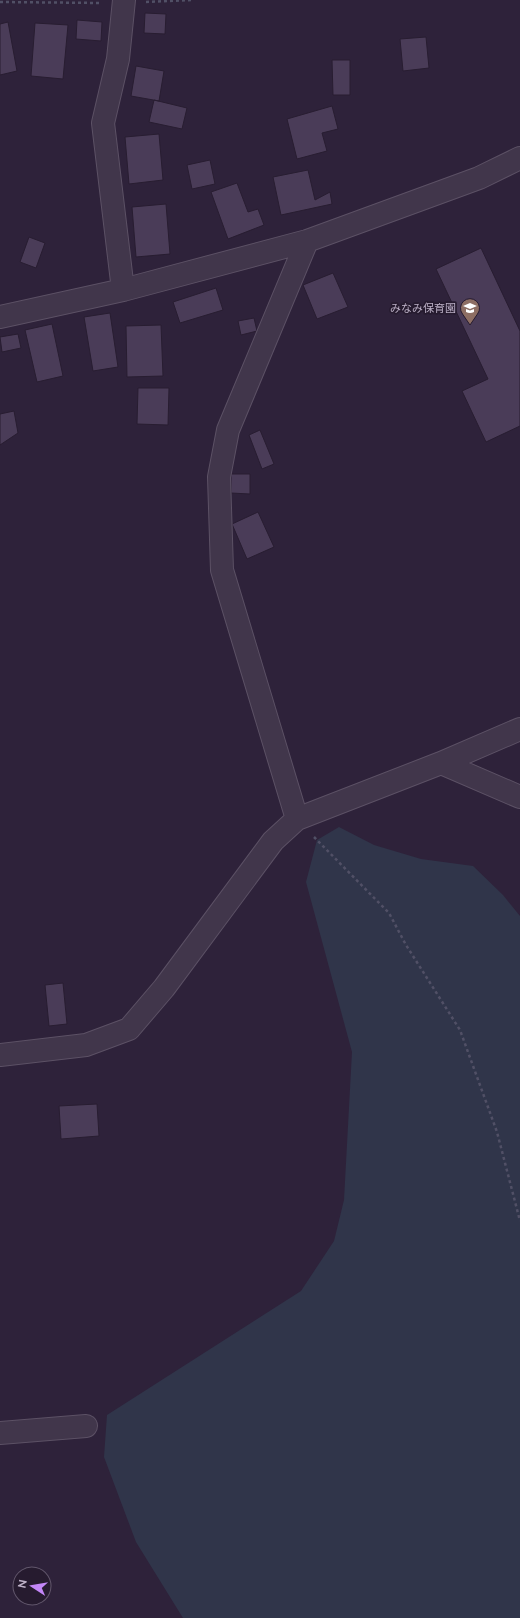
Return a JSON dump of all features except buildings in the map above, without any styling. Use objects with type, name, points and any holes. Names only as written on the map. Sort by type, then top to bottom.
[{"type":"street","points":[[123,290],[103,123],[118,59],[124,2]]},
{"type":"street","points":[[0,317],[123,290],[307,241],[479,178],[520,158]]},
{"type":"street","points":[[297,819],[222,570],[219,477],[228,430],[307,241]]},
{"type":"street","points":[[0,1055],[86,1044],[129,1029],[164,988],[273,841],[297,819],[441,763],[520,730]]},
{"type":"street","points":[[441,763],[520,797]]},
{"type":"street","points":[[0,1433],[86,1426]]},
{"type":"path","points":[[0,2],[124,2],[193,0]]},
{"type":"path","points":[[297,819],[389,914],[406,945],[460,1030],[497,1132],[520,1221]]},
{"type":"shaded area","points":[[339,827],[374,845],[421,859],[473,866],[503,895],[520,916],[520,1618],[183,1618],[136,1542],[104,1457],[107,1415],[301,1291],[334,1241],[344,1200],[352,1052],[306,882],[317,840]]},
{"type":"place","name":"みなみ保育園","points":[[470,325]]}]
